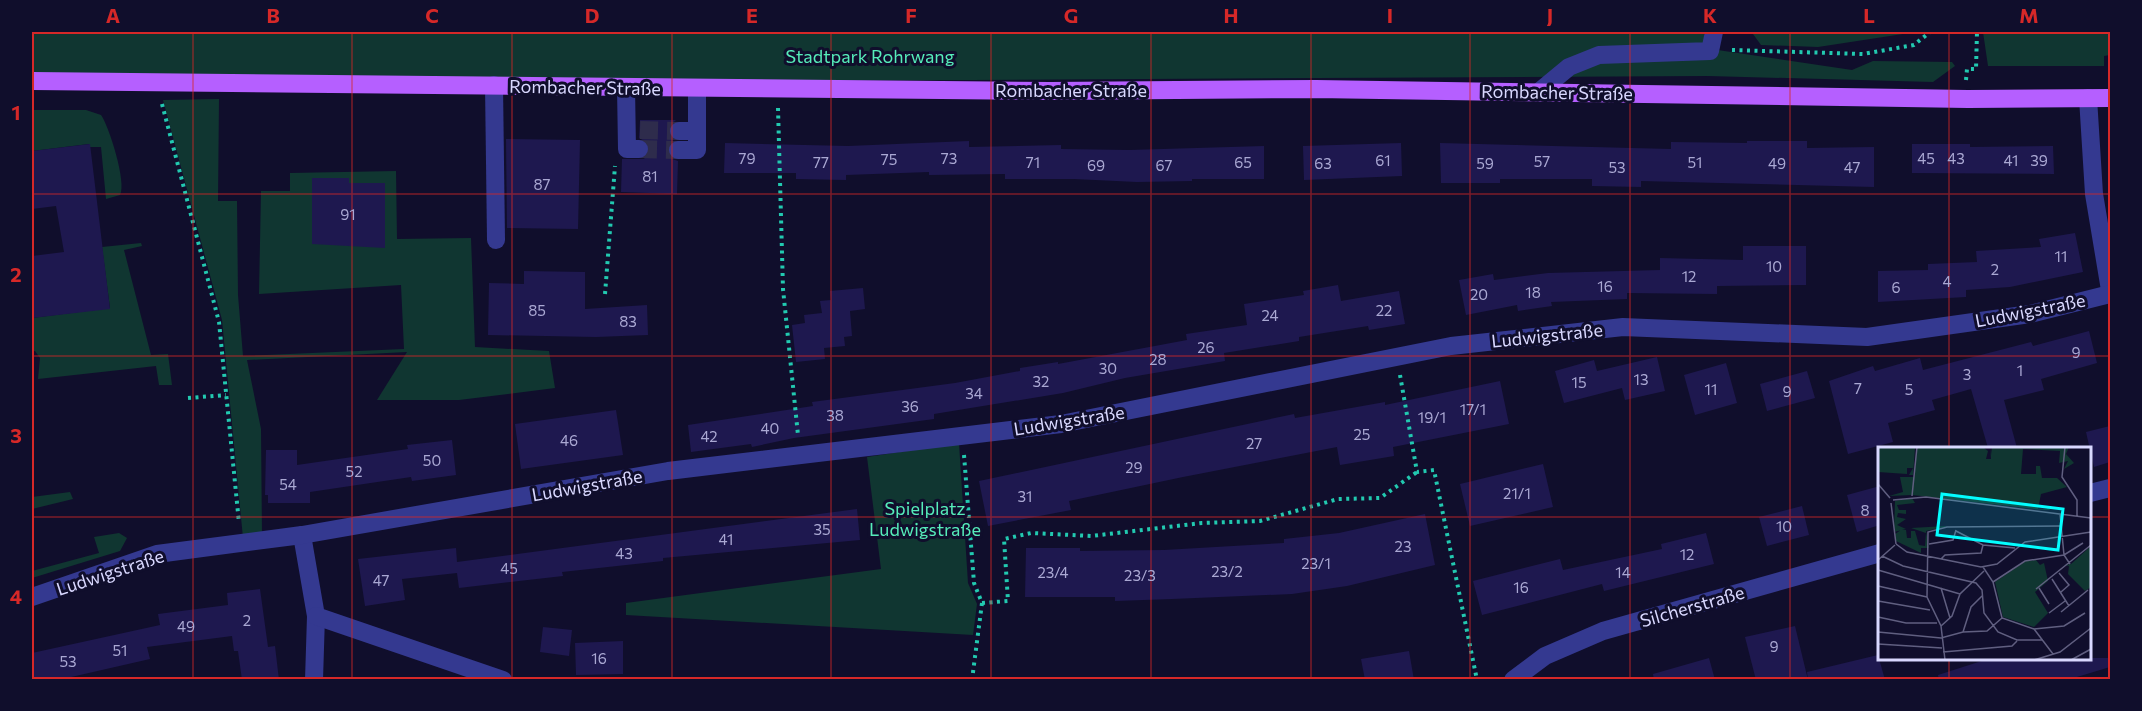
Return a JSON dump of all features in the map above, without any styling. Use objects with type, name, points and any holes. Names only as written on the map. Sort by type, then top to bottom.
[{"type":"main road","name":"Rombacher Straße","points":[[32,81],[777,89],[1540,91],[2110,98]]},
{"type":"street","points":[[1540,91],[1569,67],[1599,55],[1710,51],[1714,32]]},
{"type":"street","points":[[494,85],[496,240]]},
{"type":"street","points":[[626,87],[633,130],[627,149],[639,149]]},
{"type":"street","points":[[678,150],[697,150],[697,88]]},
{"type":"street","points":[[2088,98],[2094,194],[2110,292]]},
{"type":"street","points":[[679,131],[697,131]]},
{"type":"street","name":"Ludwigstraße","points":[[32,597],[157,554],[302,535],[668,471],[1061,424],[1451,346],[1623,327],[1867,337],[2030,314],[2110,292]]},
{"type":"street","points":[[2091,494],[2110,488]]},
{"type":"street","points":[[302,535],[316,616],[314,680]]},
{"type":"street","name":"Silcherstraße","points":[[1513,680],[1545,656],[1603,632],[1878,554]]},
{"type":"street","points":[[316,616],[503,680]]},
{"type":"path","points":[[1710,51],[1863,54],[1914,45],[1930,32]]},
{"type":"path","points":[[1976,69],[1977,32]]},
{"type":"path","points":[[156,81],[219,322],[241,542]]},
{"type":"path","points":[[777,89],[783,289],[800,455]]},
{"type":"path","points":[[605,294],[615,156]]},
{"type":"path","points":[[1396,357],[1417,472]]},
{"type":"path","points":[[188,398],[226,395]]},
{"type":"path","points":[[963,435],[974,583],[982,603],[972,680]]},
{"type":"path","points":[[982,603],[1008,601],[1004,538],[1031,533],[1092,536],[1202,523],[1260,521],[1338,499],[1380,498],[1417,472],[1434,470],[1477,680]]},
{"type":"green space","name":"Stadtpark Rohrwang","points":[[32,32],[1704,32],[1704,48],[1852,70],[1873,61],[1952,62],[1955,66],[1933,82],[1708,76],[779,81],[32,75]]},
{"type":"green space","points":[[1855,32],[1916,32],[1818,47],[1761,45],[1753,34],[1854,34]]},
{"type":"green space","points":[[1983,32],[2110,32],[2110,55],[2104,56],[2104,66],[1988,66]]},
{"type":"green space","points":[[219,99],[218,201],[237,201],[238,295],[243,356],[404,349],[401,285],[259,294],[261,191],[290,191],[290,173],[396,171],[397,239],[471,238],[475,347],[549,351],[555,388],[459,400],[377,400],[407,352],[247,360],[261,429],[262,535],[243,538],[222,320],[163,100]]},
{"type":"green space","points":[[32,110],[86,110],[101,115],[119,167],[122,189],[120,195],[106,199],[101,147],[90,147],[89,144],[32,151]]},
{"type":"green space","points":[[141,243],[142,246],[124,250],[151,355],[168,354],[172,385],[159,385],[156,366],[38,379],[40,358],[35,351],[32,351],[32,318],[110,308],[102,247]]},
{"type":"green space","name":"Spielplatz Ludwigstraße","points":[[959,443],[968,583],[977,604],[973,635],[626,615],[626,603],[881,569],[867,457]]},
{"type":"green space","points":[[70,492],[73,499],[32,509],[32,497]]},
{"type":"green space","points":[[119,533],[127,538],[120,551],[32,578],[32,571],[99,553],[94,537]]},
{"type":"building","points":[[640,120],[676,120],[669,126],[668,132],[673,140],[667,151],[672,159],[678,161],[677,194],[621,192],[622,159],[644,159],[650,150],[648,143],[639,138]]},
{"type":"building","points":[[506,139],[580,140],[578,229],[507,228]]},
{"type":"building","points":[[969,141],[969,147],[1061,145],[1061,149],[1129,150],[1264,146],[1264,179],[1137,182],[1005,179],[1005,174],[929,175],[929,172],[846,175],[846,180],[796,179],[796,173],[724,173],[725,143],[848,146]]},
{"type":"building","points":[[1747,141],[1807,141],[1807,148],[1874,147],[1874,187],[1641,181],[1641,187],[1592,186],[1592,179],[1500,179],[1500,183],[1441,183],[1440,143],[1671,149],[1671,142],[1747,143]]},
{"type":"building","points":[[1401,143],[1402,176],[1304,180],[1303,146]]},
{"type":"building","points":[[90,144],[110,309],[32,318],[32,256],[64,252],[56,206],[32,209],[32,151]]},
{"type":"building","points":[[1912,144],[1970,144],[1970,147],[2053,146],[2054,174],[1912,173]]},
{"type":"building","points":[[312,178],[349,178],[349,183],[385,183],[385,248],[312,244]]},
{"type":"building","points":[[2075,233],[2083,272],[2010,287],[1966,290],[1966,297],[1878,302],[1878,271],[1928,270],[1928,264],[1977,262],[1976,251],[2041,247],[2039,239]]},
{"type":"building","points":[[1743,246],[1806,246],[1806,285],[1717,286],[1717,294],[1627,293],[1627,299],[1551,302],[1552,306],[1518,311],[1517,305],[1466,315],[1459,280],[1493,274],[1494,280],[1548,273],[1660,270],[1660,258],[1743,260]]},
{"type":"building","points":[[524,271],[585,272],[585,309],[647,305],[648,335],[596,337],[488,335],[489,283],[524,284]]},
{"type":"building","points":[[1338,285],[1341,301],[1399,291],[1405,324],[1369,330],[1368,326],[1299,337],[1299,341],[1224,353],[1225,361],[1125,378],[1063,393],[934,414],[934,419],[794,438],[752,447],[751,444],[691,452],[688,425],[813,406],[812,402],[955,383],[1020,371],[1020,368],[1058,362],[1058,364],[1187,340],[1186,334],[1247,325],[1244,304],[1304,295],[1303,291]]},
{"type":"building","points":[[863,288],[865,309],[850,311],[852,336],[844,337],[845,346],[824,348],[825,359],[796,362],[792,325],[805,323],[804,315],[822,313],[820,301],[831,300],[830,291]]},
{"type":"building","points":[[2089,331],[2097,363],[2041,379],[2044,390],[2004,400],[2017,447],[1988,447],[1971,389],[1932,400],[1935,410],[1888,423],[1893,442],[1848,454],[1829,381],[1873,366],[1875,371],[1920,358],[1923,370],[2031,342],[2033,346]]},
{"type":"building","points":[[1657,357],[1665,391],[1625,400],[1622,388],[1564,403],[1555,371],[1594,360],[1597,371]]},
{"type":"building","points":[[1726,363],[1737,403],[1695,415],[1684,375]]},
{"type":"building","points":[[1807,371],[1815,398],[1767,411],[1760,384]]},
{"type":"building","points":[[1500,381],[1509,424],[1393,447],[1394,456],[1340,465],[1337,447],[1183,477],[1069,501],[1071,510],[988,526],[979,481],[1294,414],[1295,418],[1385,402],[1385,405]]},
{"type":"building","points":[[616,410],[623,455],[521,469],[515,424]]},
{"type":"building","points":[[2110,426],[2110,462],[2094,467],[2086,432]]},
{"type":"building","points":[[452,440],[456,475],[412,481],[411,477],[310,492],[310,503],[268,503],[268,495],[265,495],[266,450],[297,450],[297,465],[408,449],[407,445]]},
{"type":"building","points":[[1543,464],[1553,507],[1470,526],[1460,484]]},
{"type":"building","points":[[1878,487],[1878,526],[1857,532],[1847,495]]},
{"type":"building","points":[[1802,506],[1809,535],[1767,546],[1759,517]]},
{"type":"building","points":[[857,509],[860,540],[663,558],[663,561],[562,572],[563,576],[459,588],[457,573],[402,579],[405,600],[365,606],[358,559],[456,548],[457,562]]},
{"type":"building","points":[[1425,514],[1435,565],[1347,586],[1292,594],[1115,601],[1115,597],[1025,597],[1026,548],[1080,548],[1080,551],[1164,550],[1284,543],[1284,539],[1339,533]]},
{"type":"building","points":[[1706,533],[1714,564],[1604,591],[1602,584],[1482,615],[1473,581],[1560,559],[1563,570],[1662,549],[1661,544]]},
{"type":"building","points":[[260,589],[268,647],[275,646],[279,680],[242,680],[238,651],[234,651],[232,636],[147,647],[150,659],[58,680],[32,680],[32,653],[160,625],[158,614],[228,605],[227,593]]},
{"type":"building","points":[[1795,626],[1808,680],[1756,680],[1745,637]]},
{"type":"building","points":[[543,627],[572,630],[569,656],[540,652]]},
{"type":"building","points":[[623,641],[623,674],[576,675],[575,643]]},
{"type":"building","points":[[1409,651],[1414,680],[1365,680],[1361,659]]},
{"type":"building","points":[[1878,655],[1885,680],[1808,680],[1807,672]]},
{"type":"building","points":[[1709,658],[1715,680],[1654,680],[1653,674]]},
{"type":"building","points":[[2110,658],[2110,667],[2067,680],[1939,680],[1938,675],[1985,660]]},
{"type":"tunnel","points":[[640,130],[679,131]]},
{"type":"tunnel","points":[[639,149],[678,150]]}]
